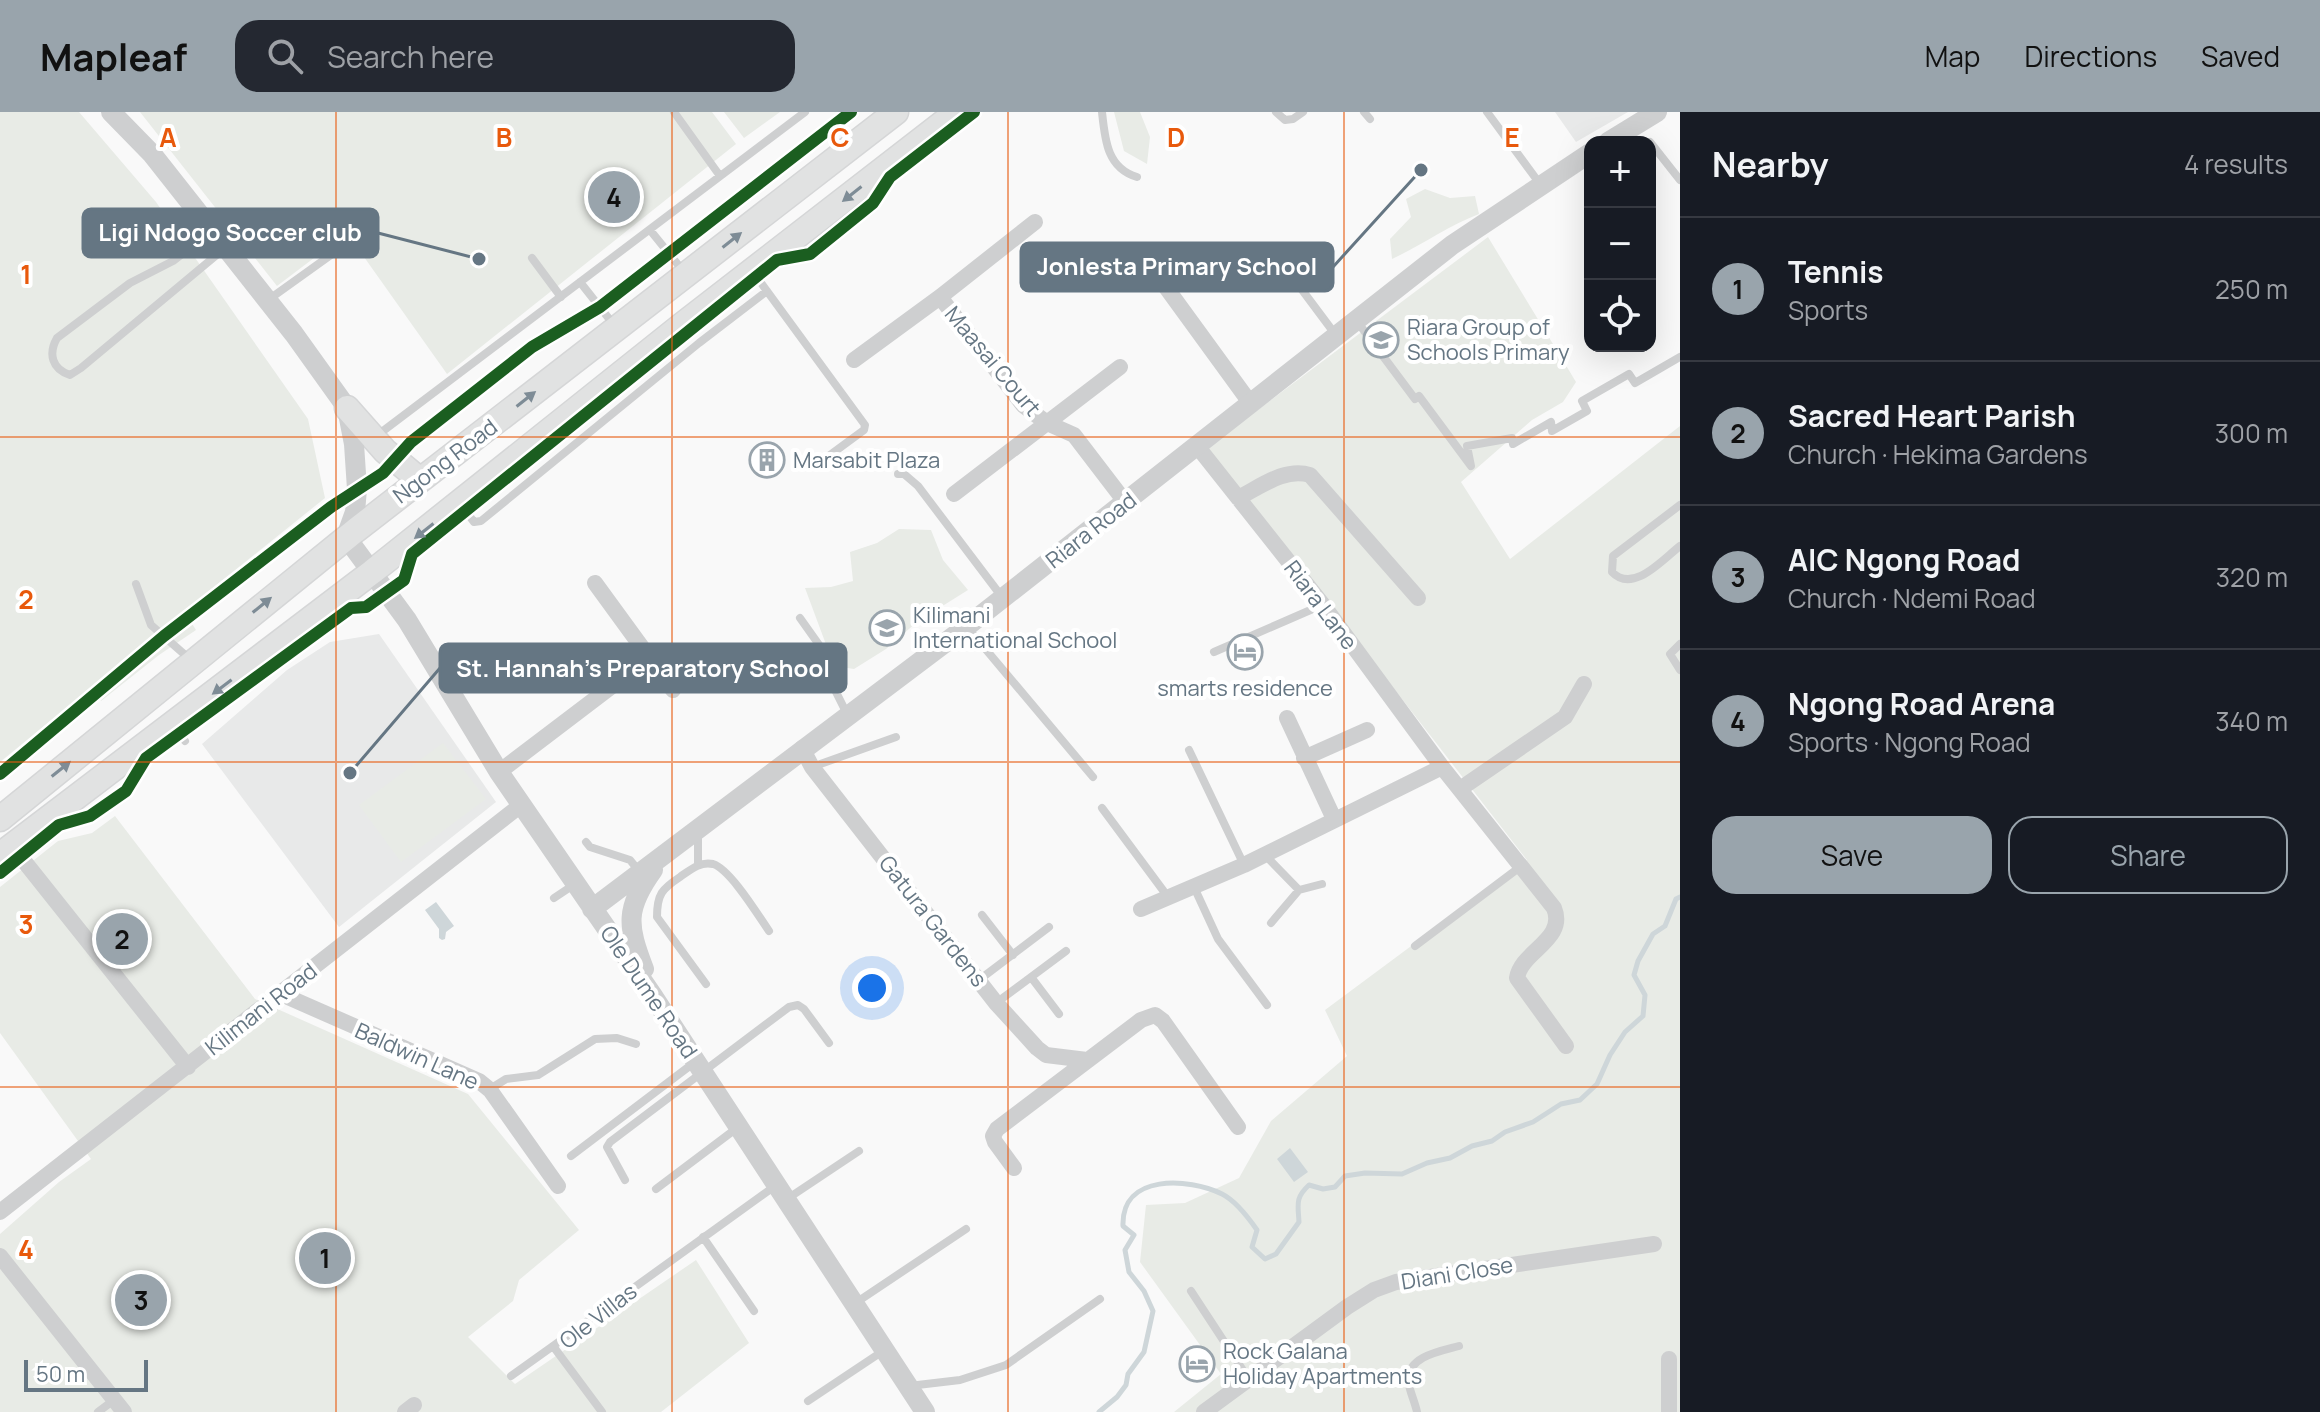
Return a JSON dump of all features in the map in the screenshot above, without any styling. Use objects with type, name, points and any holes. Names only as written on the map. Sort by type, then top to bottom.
[{"type":"main road","name":"Ngong Road","points":[[1,817],[346,537],[896,112]]},
{"type":"main road","name":"Ngong Road","points":[[6,851],[179,732],[459,503],[760,281],[957,112]]},
{"type":"main road","points":[[347,408],[394,460],[420,480]]},
{"type":"street","points":[[111,112],[152,154],[347,408],[354,444],[357,489],[355,512],[346,537]]},
{"type":"street","points":[[1617,136],[1657,112]]},
{"type":"street","name":"Riara Road","points":[[592,909],[966,627],[1465,234],[1584,157]]},
{"type":"street","name":"Maasai Court","points":[[854,360],[1035,222]]},
{"type":"street","points":[[1160,279],[1251,404]]},
{"type":"street","name":"Maasai Court","points":[[940,297],[1023,405],[1047,423],[1074,435],[1126,503]]},
{"type":"street","name":"Maasai Court","points":[[954,494],[1120,367]]},
{"type":"street","name":"Riara Lane","points":[[1197,446],[1323,605],[1442,767],[1554,908],[1558,916],[1557,925],[1518,970],[1517,978],[1566,1046]]},
{"type":"street","points":[[1238,498],[1289,473],[1310,475],[1418,598]]},
{"type":"street","name":"Ole Dume Road","points":[[346,537],[407,620],[499,772],[653,996],[925,1412]]},
{"type":"street","points":[[595,583],[673,690]]},
{"type":"street","points":[[499,772],[649,658]]},
{"type":"street","points":[[1460,789],[1565,717],[1584,684]]},
{"type":"street","points":[[1287,718],[1334,819]]},
{"type":"street","points":[[1304,758],[1367,730]]},
{"type":"street","name":"Gatura Gardens","points":[[802,748],[812,767],[996,1003],[1046,1055],[1087,1060]]},
{"type":"street","points":[[1141,909],[1244,865],[1442,767]]},
{"type":"street","name":"Kilimani Road","points":[[0,1212],[521,805]]},
{"type":"street","points":[[6,851],[188,1067]]},
{"type":"street","points":[[653,996],[630,924],[631,908],[640,889],[665,854]]},
{"type":"street","name":"Baldwin Lane","points":[[281,994],[469,1075],[490,1090],[558,1186]]},
{"type":"street","points":[[1014,1168],[995,1142],[993,1136],[997,1129],[1141,1020],[1155,1015],[1163,1021],[1238,1127]]},
{"type":"street","name":"Diani Close","points":[[1204,1412],[1374,1290],[1396,1282],[1654,1244]]},
{"type":"street","points":[[0,1256],[119,1406]]},
{"type":"street","points":[[1669,1359],[1669,1412]]},
{"type":"lane","points":[[674,112],[720,176]]},
{"type":"lane","points":[[374,439],[805,112]]},
{"type":"lane","points":[[1102,112],[1109,154],[1126,174],[1137,177]]},
{"type":"lane","points":[[1276,112],[1285,120],[1303,112]]},
{"type":"lane","points":[[1487,112],[1541,184]]},
{"type":"lane","points":[[1636,124],[1645,136]]},
{"type":"lane","points":[[1656,150],[1680,180]]},
{"type":"lane","points":[[212,230],[173,261],[130,283],[57,338],[51,349],[51,358],[62,372],[70,375],[81,368],[226,247]]},
{"type":"lane","points":[[650,230],[686,275]]},
{"type":"lane","points":[[267,300],[342,247]]},
{"type":"lane","points":[[1276,255],[1335,335]]},
{"type":"lane","points":[[532,258],[561,297]]},
{"type":"lane","points":[[760,281],[865,425],[864,430],[830,455]]},
{"type":"lane","points":[[580,282],[617,329]]},
{"type":"lane","points":[[1359,324],[1415,399],[1419,396],[1471,466],[1467,446],[1512,438],[1513,444],[1551,422],[1552,431],[1587,411],[1582,401],[1629,374],[1635,383],[1680,357]]},
{"type":"lane","points":[[898,474],[904,474],[918,486],[1002,598]]},
{"type":"lane","points":[[1680,505],[1613,556],[1612,572],[1619,579],[1629,581],[1638,578],[1680,546]]},
{"type":"lane","points":[[136,584],[151,625],[193,662]]},
{"type":"lane","points":[[1214,652],[1323,605]]},
{"type":"lane","points":[[800,618],[827,656],[833,686],[848,714]]},
{"type":"lane","points":[[966,627],[1093,777]]},
{"type":"lane","points":[[1680,644],[1670,654],[1680,670]]},
{"type":"lane","points":[[812,767],[896,737]]},
{"type":"lane","points":[[1189,750],[1244,865]]},
{"type":"lane","points":[[1102,808],[1168,897]]},
{"type":"lane","points":[[698,865],[699,828]]},
{"type":"lane","points":[[586,842],[590,847],[630,860],[640,872]]},
{"type":"lane","points":[[1263,853],[1299,890]]},
{"type":"lane","points":[[706,984],[657,917],[657,903],[663,887],[698,865],[712,864],[724,870],[769,931]]},
{"type":"lane","points":[[1415,946],[1521,866]]},
{"type":"lane","points":[[554,898],[575,884]]},
{"type":"lane","points":[[1271,923],[1299,890],[1322,884]]},
{"type":"lane","points":[[1194,887],[1218,939],[1267,1005]]},
{"type":"lane","points":[[982,915],[1013,955]]},
{"type":"lane","points":[[979,980],[1049,927]]},
{"type":"lane","points":[[996,1003],[1066,951]]},
{"type":"lane","points":[[1031,977],[1059,1014]]},
{"type":"lane","points":[[571,1156],[700,1067],[798,1005],[829,1043]]},
{"type":"lane","points":[[490,1090],[506,1079],[538,1075],[595,1039],[617,1038],[636,1044]]},
{"type":"lane","points":[[625,1180],[607,1147],[610,1142],[700,1067]]},
{"type":"lane","points":[[656,1189],[738,1127]]},
{"type":"lane","name":"Ole Villas","points":[[602,1412],[553,1346],[703,1237],[859,1151]]},
{"type":"lane","points":[[853,1305],[966,1229]]},
{"type":"lane","points":[[703,1237],[754,1311]]},
{"type":"lane","points":[[1191,1291],[1248,1378]]},
{"type":"lane","points":[[909,1386],[960,1380],[1006,1365],[1100,1299]]},
{"type":"lane","points":[[511,1376],[553,1346]]},
{"type":"lane","points":[[1417,1412],[1408,1379],[1413,1366],[1426,1355],[1459,1346]]},
{"type":"lane","points":[[808,1401],[883,1350]]},
{"type":"lane","points":[[98,1412],[119,1406]]},
{"type":"shaded area","points":[[0,112],[79,112],[156,202],[308,419],[325,498],[184,611],[196,630],[101,701],[87,691],[0,762]]},
{"type":"shaded area","points":[[140,112],[712,112],[736,144],[447,374],[347,233],[277,286]]},
{"type":"shaded area","points":[[724,112],[780,112],[744,138]]},
{"type":"shaded area","points":[[1114,112],[1140,112],[1150,137],[1147,164],[1124,151]]},
{"type":"shaded area","points":[[1555,112],[1628,112],[1584,136],[1576,142]]},
{"type":"shaded area","points":[[1425,189],[1450,198],[1475,196],[1479,214],[1392,259],[1390,239],[1411,217],[1406,199]]},
{"type":"shaded area","points":[[1488,237],[1576,382],[1563,402],[1532,420],[1461,482],[1510,559],[1680,426],[1680,1412],[1174,1412],[1221,1374],[1140,1262],[1146,1205],[1185,1203],[1239,1178],[1271,1121],[1347,1056],[1325,1010],[1527,860],[1207,448]]},
{"type":"shaded area","points":[[899,529],[931,530],[943,560],[968,590],[917,622],[886,649],[854,669],[834,666],[805,588],[831,587],[853,581],[850,552],[877,543]]},
{"type":"shaded area","points":[[379,634],[496,802],[339,927],[202,744],[287,670],[330,642]]},
{"type":"shaded area","points":[[443,743],[486,799],[401,862],[359,805]]},
{"type":"shaded area","points":[[115,816],[255,999],[468,1094],[579,1230],[519,1280],[513,1301],[468,1337],[515,1384],[696,1260],[749,1343],[661,1412],[0,1412],[0,1234],[59,1182],[91,1159],[0,1033],[0,887],[58,841],[92,833]]},
{"type":"shaded area","points":[[436,902],[454,926],[442,940],[439,929],[425,910]]},
{"type":"shaded area","points":[[1290,1148],[1308,1172],[1294,1182],[1277,1159]]},
{"type":"waterway","points":[[1099,1412],[1117,1397],[1126,1385],[1128,1374],[1144,1352],[1153,1311],[1144,1291],[1129,1272],[1125,1250],[1134,1235],[1123,1226],[1125,1209],[1133,1196],[1145,1188],[1176,1183],[1222,1194],[1237,1205],[1257,1230],[1252,1247],[1265,1259],[1276,1254],[1299,1222],[1299,1198],[1309,1185],[1323,1189],[1335,1187],[1345,1176],[1402,1174],[1492,1141],[1505,1132],[1533,1122],[1561,1104],[1580,1100],[1597,1084],[1625,1032],[1643,1016],[1645,995],[1634,975],[1638,961],[1653,934],[1665,926],[1676,899],[1680,897]]},
{"type":"cycle path","points":[[0,774],[164,636],[331,507],[383,473],[411,442],[532,347],[600,307],[851,112]]},
{"type":"cycle path","points":[[0,873],[59,825],[90,816],[126,791],[146,758],[351,608],[366,607],[404,580],[412,554],[777,260],[810,254],[873,203],[890,177],[974,112]]},
{"type":"place","name":"Jonlesta Primary School","points":[[1421,170]]},
{"type":"place","name":"Ngong Road Arena","points":[[614,197]]},
{"type":"place","name":"Ligi Ndogo Soccer club","points":[[479,259]]},
{"type":"place","name":"Riara Group of Schools Primary","points":[[1381,340]]},
{"type":"place","name":"Marsabit Plaza","points":[[767,460]]},
{"type":"place","name":"Kilimani International School","points":[[887,628]]},
{"type":"place","name":"smarts residence","points":[[1245,652]]},
{"type":"place","name":"St. Hannah's Preparatory School","points":[[350,773]]},
{"type":"place","name":"Sacred Heart Parish","points":[[122,939]]},
{"type":"place","name":"Tennis","points":[[325,1258]]},
{"type":"place","name":"AIC Ngong Road","points":[[141,1300]]},
{"type":"place","name":"Rock Galana Holiday Apartments","points":[[1197,1364]]}]
